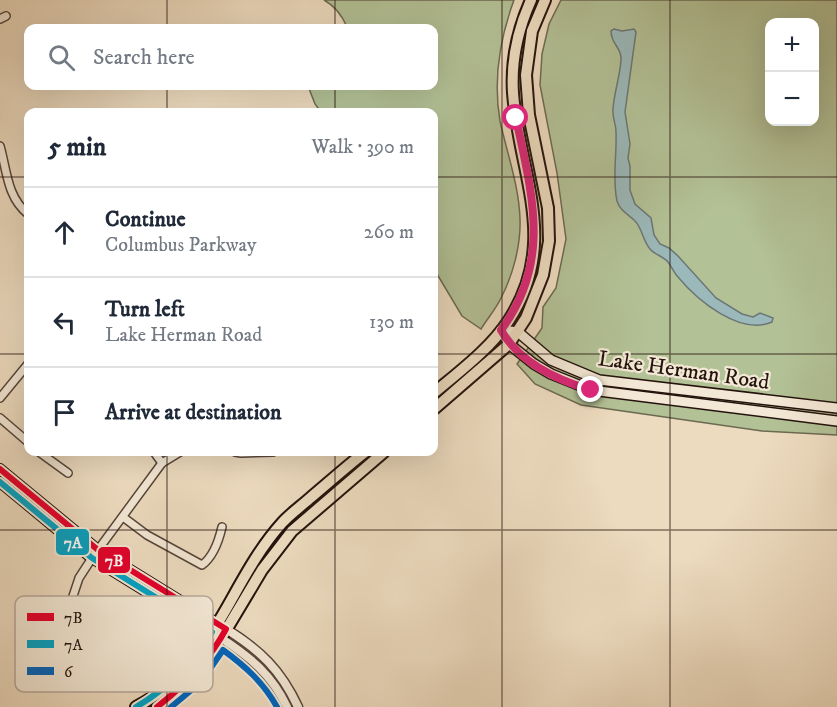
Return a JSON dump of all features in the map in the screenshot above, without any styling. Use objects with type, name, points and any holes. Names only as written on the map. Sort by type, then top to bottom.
[{"type":"main road","points":[[438,390],[479,354],[501,330],[514,311],[531,268],[534,243],[532,200],[513,93],[514,57],[524,16],[531,0]]},
{"type":"main road","points":[[438,406],[509,344],[518,332],[536,295],[547,260],[548,208],[526,95],[528,51],[532,31],[545,0]]},
{"type":"main road","points":[[501,330],[518,332]]},
{"type":"main road","name":"Lake Herman Road","points":[[501,330],[509,344],[525,357],[551,374],[591,390],[837,421]]},
{"type":"main road","name":"Lake Herman Road","points":[[518,332],[551,360],[599,380],[837,408]]},
{"type":"main road","points":[[213,642],[264,546],[282,522],[360,456]]},
{"type":"main road","points":[[213,638],[292,531],[379,456]]},
{"type":"main road","points":[[0,469],[95,554]]},
{"type":"main road","points":[[0,482],[95,554],[163,596]]},
{"type":"main road","points":[[213,627],[219,631]]},
{"type":"main road","points":[[136,707],[159,692]]},
{"type":"main road","points":[[157,707],[175,692]]},
{"type":"street","points":[[0,146],[14,201],[24,210]]},
{"type":"street","points":[[0,398],[24,369]]},
{"type":"street","points":[[0,418],[24,439]]},
{"type":"street","points":[[45,456],[68,473]]},
{"type":"street","points":[[157,456],[162,463]]},
{"type":"street","points":[[73,596],[79,578],[95,554],[162,463],[173,456]]},
{"type":"street","points":[[123,517],[147,535],[202,565],[216,545],[222,527]]},
{"type":"street","points":[[219,631],[262,668],[281,694],[287,707]]},
{"type":"street","points":[[219,631],[245,641],[271,663],[288,684],[298,707]]},
{"type":"green space","points":[[324,0],[514,0],[499,59],[497,90],[500,121],[517,194],[520,219],[519,239],[513,270],[505,289],[497,306],[481,329],[462,316],[438,276],[438,108],[318,108],[310,90],[438,90],[438,24],[345,24],[332,5]]},
{"type":"green space","points":[[561,0],[837,0],[837,435],[762,431],[581,405],[535,384],[517,364],[542,328],[543,307],[556,288],[566,239],[557,173],[540,85],[542,54],[549,24]]},
{"type":"water","points":[[614,29],[622,31],[634,29],[636,32],[625,112],[630,144],[628,158],[630,190],[635,204],[651,218],[654,235],[660,244],[678,256],[716,298],[742,314],[753,317],[760,313],[773,318],[772,322],[760,325],[733,320],[696,296],[666,260],[650,249],[637,224],[618,204],[615,184],[616,132],[613,112],[621,56],[611,36],[611,31]]},
{"type":"transit line","name":"7B","points":[[0,469],[98,550],[173,596]]},
{"type":"transit line","name":"7A","points":[[0,482],[92,558],[154,596]]},
{"type":"transit line","name":"7B","points":[[213,621],[226,629],[213,650]]},
{"type":"transit line","name":"6","points":[[213,665],[223,650],[253,676],[277,707]]},
{"type":"transit line","name":"7A","points":[[136,707],[159,692]]},
{"type":"transit line","name":"7B","points":[[157,707],[175,692]]},
{"type":"transit line","name":"6","points":[[171,707],[189,692]]},
{"type":"route","points":[[516,118],[528,174],[535,234],[531,268],[525,287],[509,320],[501,330],[509,344],[534,364],[551,374],[591,390]]}]
